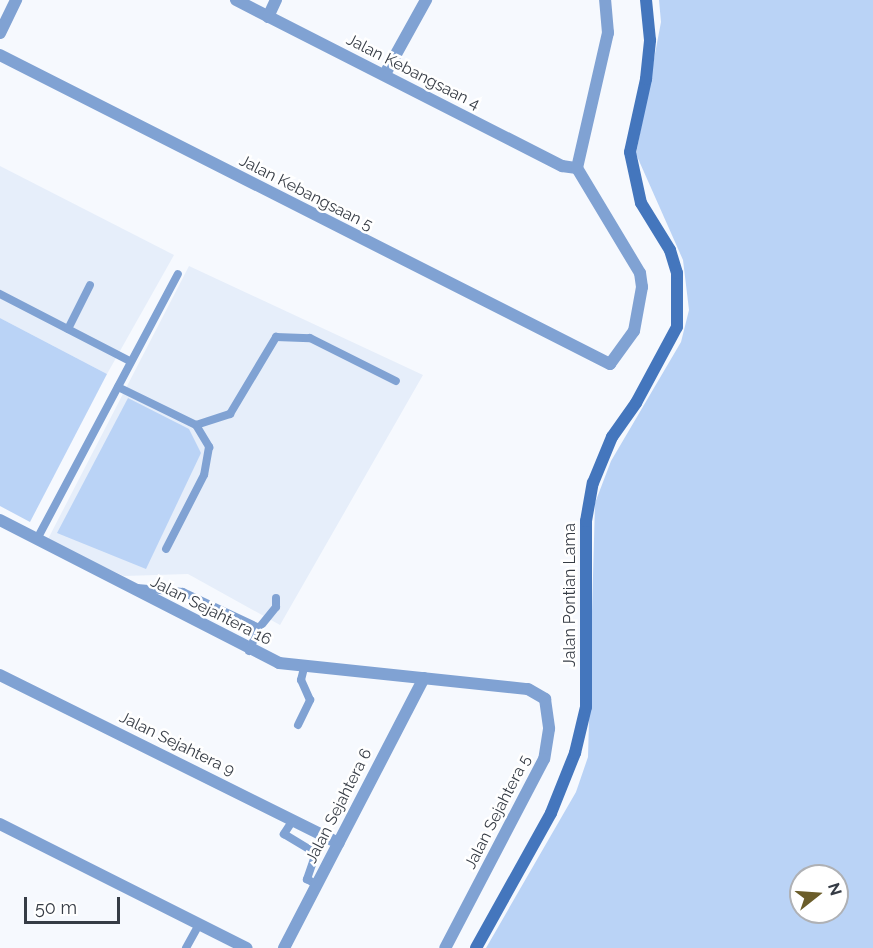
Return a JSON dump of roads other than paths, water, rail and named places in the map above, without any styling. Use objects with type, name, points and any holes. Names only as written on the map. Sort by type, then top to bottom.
[{"type":"street","points":[[0,33],[16,0]]},
{"type":"street","name":"Jalan Kebangsaan 4","points":[[236,0],[562,166],[577,168]]},
{"type":"street","points":[[268,17],[276,0]]},
{"type":"street","points":[[385,74],[426,0]]},
{"type":"street","points":[[577,168],[608,33],[605,0]]},
{"type":"street","name":"Jalan Pontian Lama","points":[[476,948],[551,813],[575,753],[586,707],[586,521],[593,483],[612,437],[636,403],[677,327],[677,273],[669,250],[641,203],[630,152],[646,79],[650,40],[646,0]]},
{"type":"street","name":"Jalan Kebangsaan 5","points":[[0,55],[597,359],[609,363],[623,350],[642,308],[640,273],[577,168]]},
{"type":"street","name":"Jalan Sejahtera 16","points":[[0,520],[249,651],[304,668],[424,678]]},
{"type":"street","name":"Jalan Sejahtera 9","points":[[0,675],[339,843]]},
{"type":"street","name":"Jalan Sejahtera 6","points":[[284,948],[424,678]]},
{"type":"street","name":"Jalan Sejahtera 5","points":[[424,678],[528,689],[545,699],[549,729],[544,759],[445,948]]},
{"type":"street","points":[[0,824],[247,948]]},
{"type":"lane","points":[[38,539],[130,360],[178,274]]},
{"type":"lane","points":[[68,329],[90,285]]},
{"type":"lane","points":[[0,294],[130,360]]},
{"type":"lane","points":[[196,425],[230,414],[276,338],[310,338],[396,381]]},
{"type":"lane","points":[[117,387],[196,425],[210,455],[166,549]]},
{"type":"lane","points":[[129,588],[183,592],[259,628]]},
{"type":"lane","points":[[249,651],[259,628],[276,607],[276,598]]},
{"type":"lane","points":[[298,725],[310,700],[302,680],[304,668]]},
{"type":"lane","points":[[293,820],[284,834],[316,853],[307,879],[317,885]]},
{"type":"lane","points":[[186,948],[199,924]]}]
